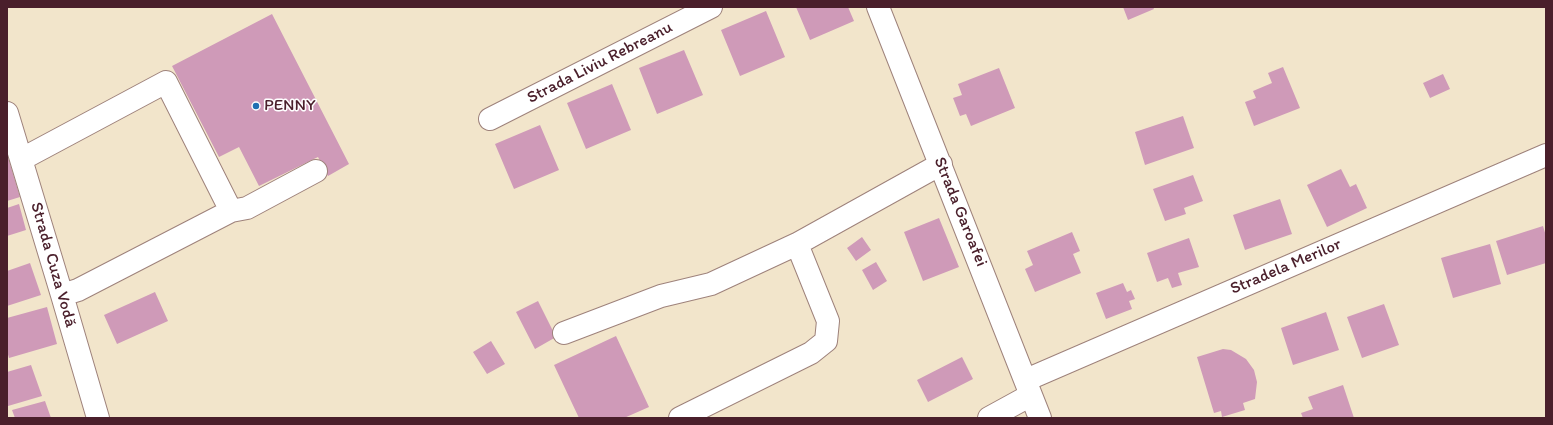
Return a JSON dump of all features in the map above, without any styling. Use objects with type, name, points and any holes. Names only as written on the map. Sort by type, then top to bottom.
[{"type":"street","name":"Strada Liviu Rebreanu","points":[[490,118],[711,7]]},
{"type":"street","name":"Strada Garoafei","points":[[878,7],[1040,418]]},
{"type":"street","points":[[22,159],[166,82],[231,211]]},
{"type":"street","name":"Strada Cuza Vodă","points":[[7,114],[22,159],[98,418]]},
{"type":"street","name":"Stradela Merilor","points":[[989,418],[1029,387],[1546,155]]},
{"type":"street","points":[[564,333],[661,296],[711,284],[796,244],[941,164]]},
{"type":"street","points":[[62,295],[78,290],[231,211],[247,208],[316,171]]},
{"type":"street","points":[[680,418],[811,353],[826,340],[828,321],[796,244]]},
{"type":"building","points":[[796,7],[848,7],[854,21],[810,40]]},
{"type":"building","points":[[1123,7],[1153,7],[1154,9],[1128,20]]},
{"type":"building","points":[[766,11],[785,57],[740,76],[721,30]]},
{"type":"building","name":"PENNY","points":[[272,14],[349,164],[328,176],[318,157],[259,186],[239,147],[219,157],[172,66]]},
{"type":"building","points":[[684,50],[703,95],[657,114],[639,68]]},
{"type":"building","points":[[1283,67],[1300,108],[1254,126],[1245,102],[1256,98],[1253,91],[1272,83],[1268,73]]},
{"type":"building","points":[[999,68],[1015,108],[971,126],[966,114],[960,116],[953,98],[962,95],[958,84]]},
{"type":"building","points":[[1443,74],[1450,89],[1430,98],[1423,83]]},
{"type":"building","points":[[612,84],[631,130],[586,149],[567,103]]},
{"type":"building","points":[[1183,116],[1194,148],[1145,165],[1135,132]]},
{"type":"building","points":[[540,125],[559,170],[514,189],[495,144]]},
{"type":"building","points":[[7,154],[20,197],[7,201]]},
{"type":"building","points":[[1341,169],[1350,187],[1356,184],[1367,208],[1327,227],[1307,185]]},
{"type":"building","points":[[1193,175],[1203,201],[1184,208],[1186,214],[1165,221],[1153,189]]},
{"type":"building","points":[[1280,199],[1292,234],[1245,250],[1233,215]]},
{"type":"building","points":[[19,204],[26,230],[7,236],[7,208]]},
{"type":"building","points":[[939,218],[959,267],[923,281],[904,232]]},
{"type":"building","points":[[1543,226],[1546,236],[1546,263],[1507,275],[1496,241]]},
{"type":"building","points":[[1072,232],[1080,251],[1073,254],[1081,273],[1035,292],[1025,269],[1033,265],[1027,251]]},
{"type":"building","points":[[862,237],[871,250],[856,261],[847,248]]},
{"type":"building","points":[[1189,238],[1199,267],[1178,273],[1182,285],[1172,288],[1168,278],[1157,282],[1147,253]]},
{"type":"building","points":[[1490,244],[1501,284],[1453,298],[1441,258]]},
{"type":"building","points":[[876,262],[887,281],[873,290],[862,270]]},
{"type":"building","points":[[30,263],[41,295],[7,306],[7,271]]},
{"type":"building","points":[[1123,283],[1127,292],[1131,290],[1135,299],[1129,301],[1132,309],[1106,319],[1096,293]]},
{"type":"building","points":[[155,292],[168,321],[117,344],[104,315]]},
{"type":"building","points":[[538,301],[556,337],[535,349],[516,312]]},
{"type":"building","points":[[1384,304],[1399,345],[1362,358],[1347,317]]},
{"type":"building","points":[[47,307],[57,344],[9,358],[7,351],[7,318]]},
{"type":"building","points":[[1326,312],[1339,350],[1293,365],[1281,328]]},
{"type":"building","points":[[616,336],[649,407],[624,418],[579,418],[554,365]]},
{"type":"building","points":[[491,341],[505,364],[487,374],[473,352]]},
{"type":"building","points":[[1223,349],[1231,350],[1246,359],[1254,370],[1257,382],[1255,399],[1243,403],[1245,410],[1222,417],[1221,411],[1214,413],[1197,357]]},
{"type":"building","points":[[962,357],[973,379],[928,402],[917,380]]},
{"type":"building","points":[[31,365],[42,396],[8,406],[7,372]]},
{"type":"building","points":[[1343,385],[1354,418],[1303,418],[1301,413],[1313,409],[1308,397]]},
{"type":"building","points":[[45,401],[51,418],[15,418],[12,410]]},
{"type":"place","name":"PENNY","points":[[256,106]]}]
